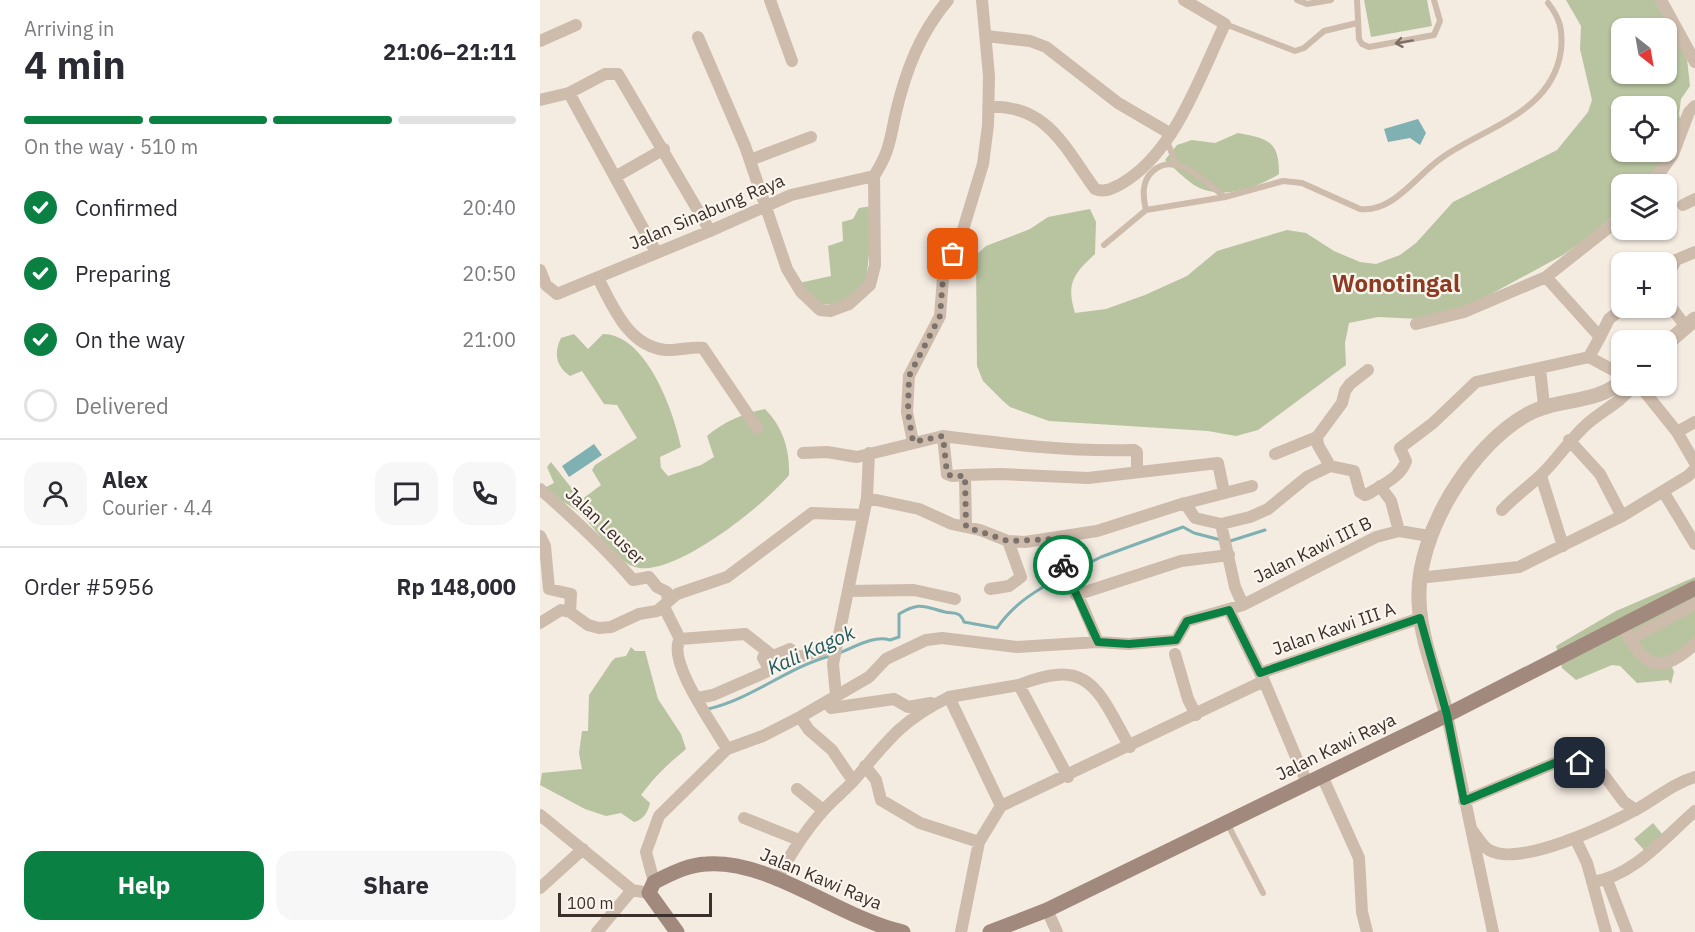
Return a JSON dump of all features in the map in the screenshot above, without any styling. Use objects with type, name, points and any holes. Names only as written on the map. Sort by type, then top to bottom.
[{"type":"main road","name":"Jalan Kawi Raya","points":[[990,932],[1047,910],[1322,776],[1695,588]]},
{"type":"main road","name":"Jalan Kawi Raya","points":[[652,888],[688,866],[705,864],[742,866],[871,923],[903,932]]},
{"type":"main road","points":[[652,888],[677,932]]},
{"type":"street","points":[[770,0],[792,61]]},
{"type":"street","points":[[698,37],[750,160],[782,256],[801,292],[820,310],[840,309],[862,295],[873,275],[874,176],[888,155],[896,111],[917,46],[932,19],[948,0]]},
{"type":"street","points":[[913,442],[908,412],[909,376],[940,316],[943,278],[968,218],[983,164],[989,107],[986,36],[981,0]]},
{"type":"street","points":[[989,107],[1008,106],[1039,118],[1099,191],[1113,188],[1139,172],[1169,138],[1225,24],[1185,0]]},
{"type":"street","points":[[1662,0],[1695,62]]},
{"type":"street","points":[[540,41],[576,26]]},
{"type":"street","points":[[986,36],[1030,41],[1046,47],[1118,103],[1169,138]]},
{"type":"street","points":[[540,100],[569,93],[605,74],[615,73],[621,77],[710,231]]},
{"type":"street","points":[[569,93],[656,252]]},
{"type":"street","points":[[1660,174],[1668,164],[1688,115],[1695,106]]},
{"type":"street","points":[[750,160],[811,137]]},
{"type":"street","points":[[615,177],[664,149]]},
{"type":"street","name":"Jalan Sinabung Raya","points":[[540,270],[546,285],[557,294],[791,195],[874,176]]},
{"type":"street","points":[[1683,205],[1695,199]]},
{"type":"street","points":[[1416,324],[1464,312],[1546,277],[1611,226]]},
{"type":"street","points":[[1677,260],[1695,252]]},
{"type":"street","points":[[1546,277],[1600,338]]},
{"type":"street","points":[[598,278],[618,317],[643,343],[670,350],[703,348],[757,428]]},
{"type":"street","points":[[1677,311],[1690,323],[1677,334]]},
{"type":"street","points":[[1589,357],[1611,317]]},
{"type":"street","points":[[1186,503],[1195,518],[1221,524],[1259,513],[1307,477],[1330,466],[1354,471],[1360,492],[1365,495],[1395,477],[1406,463],[1400,448],[1433,423],[1476,382],[1520,370],[1540,369],[1589,357],[1611,369]]},
{"type":"street","points":[[1540,369],[1544,405]]},
{"type":"street","points":[[1275,454],[1317,437],[1342,403],[1344,391],[1368,370]]},
{"type":"street","points":[[1493,932],[1447,715],[1420,618],[1419,578],[1429,536],[1458,484],[1488,446],[1511,425],[1544,405],[1600,394],[1611,388]]},
{"type":"street","points":[[1502,510],[1520,491],[1541,476],[1569,440],[1625,396]]},
{"type":"street","points":[[1648,396],[1677,432],[1695,463]]},
{"type":"street","points":[[1677,432],[1695,422]]},
{"type":"street","points":[[943,436],[947,474],[952,476],[1000,474],[1088,478],[1218,463],[1224,492]]},
{"type":"street","points":[[803,453],[827,452],[857,457],[943,436],[1103,452],[1134,450],[1137,452],[1137,471]]},
{"type":"street","points":[[1317,437],[1318,446],[1330,466]]},
{"type":"street","points":[[1569,440],[1600,474],[1622,516]]},
{"type":"street","points":[[836,695],[834,654],[867,498],[869,453]]},
{"type":"street","points":[[1419,578],[1513,569],[1622,516],[1695,468]]},
{"type":"street","points":[[965,476],[966,527]]},
{"type":"street","points":[[1541,476],[1563,546]]},
{"type":"street","points":[[867,498],[919,509],[946,522],[1008,541],[1054,539],[1097,531],[1186,503],[1252,486]]},
{"type":"street","name":"Jalan Kawi III B","points":[[1380,486],[1391,501],[1400,531]]},
{"type":"street","name":"Jalan Leuser","points":[[540,489],[620,562],[633,580],[649,578],[657,588],[667,592],[666,605]]},
{"type":"street","points":[[1663,491],[1695,544]]},
{"type":"street","points":[[540,623],[556,611],[570,612],[588,625],[608,628],[639,614],[657,611],[685,590],[727,577],[812,513],[862,515]]},
{"type":"street","name":"Jalan Kawi III B","points":[[1221,524],[1236,590],[1243,605]]},
{"type":"street","name":"Jalan Kawi III B","points":[[727,749],[763,736],[800,717],[862,681],[886,659],[934,638],[1017,647],[1098,642],[1129,644],[1176,640],[1187,621],[1243,605],[1369,540],[1400,531],[1429,536]]},
{"type":"street","points":[[540,536],[545,546],[548,587],[551,591],[571,594],[570,612]]},
{"type":"street","points":[[1054,539],[1067,575],[1098,642]]},
{"type":"street","points":[[990,590],[1009,586],[1021,577],[1008,541]]},
{"type":"street","points":[[1076,594],[1226,546]]},
{"type":"street","points":[[848,591],[914,590],[955,600]]},
{"type":"street","points":[[1629,639],[1695,604]]},
{"type":"street","points":[[666,605],[680,639]]},
{"type":"street","points":[[1229,610],[1262,677],[1306,783]]},
{"type":"street","name":"Jalan Kawi III A","points":[[1001,807],[1197,714],[1262,677],[1420,618]]},
{"type":"street","points":[[1621,624],[1636,651],[1652,664],[1660,665],[1686,652],[1695,644]]},
{"type":"street","points":[[680,639],[745,634],[773,656],[790,649],[798,657],[834,654]]},
{"type":"street","points":[[597,932],[632,890],[652,888],[646,852],[659,816],[727,749],[682,674],[677,644],[680,639]]},
{"type":"street","points":[[702,705],[713,695],[766,672],[769,669],[763,658],[766,652]]},
{"type":"street","points":[[1175,654],[1188,699],[1197,714]]},
{"type":"street","points":[[831,708],[894,699],[908,707],[1018,685],[1051,675],[1080,676],[1090,682],[1102,699],[1130,747]]},
{"type":"street","points":[[862,681],[876,700]]},
{"type":"street","points":[[1018,685],[1068,777]]},
{"type":"street","points":[[776,880],[800,840],[823,810],[853,781],[907,721],[944,699]]},
{"type":"street","points":[[944,699],[1001,807],[979,842],[960,932]]},
{"type":"street","points":[[800,717],[814,735],[829,746],[853,781]]},
{"type":"street","points":[[1464,801],[1562,760],[1570,759],[1603,774],[1624,802],[1635,810]]},
{"type":"street","points":[[865,766],[876,780],[880,798],[884,801],[920,823],[979,842]]},
{"type":"street","points":[[1322,776],[1359,858],[1362,912],[1367,932]]},
{"type":"street","points":[[1472,829],[1488,849],[1502,854],[1516,854],[1575,840],[1600,825],[1635,810],[1681,781],[1695,777]]},
{"type":"street","points":[[797,789],[823,810]]},
{"type":"street","points":[[1592,882],[1607,880],[1624,872],[1695,811]]},
{"type":"street","points":[[540,815],[632,890]]},
{"type":"street","points":[[744,818],[800,840]]},
{"type":"street","points":[[1575,840],[1587,863],[1606,932]]},
{"type":"street","points":[[540,888],[583,849]]},
{"type":"street","points":[[1607,880],[1627,932]]},
{"type":"street","points":[[1047,910],[1057,932]]},
{"type":"lane","points":[[1297,0],[1307,4],[1331,0]]},
{"type":"lane","points":[[1357,0],[1360,41],[1365,46],[1379,47],[1428,38],[1438,32],[1440,25],[1434,0]]},
{"type":"lane","points":[[1104,244],[1146,210],[1225,197],[1274,182],[1293,181],[1360,209],[1370,210],[1388,203],[1445,155],[1510,120],[1538,97],[1557,65],[1562,43],[1560,20],[1548,3]]},
{"type":"lane","points":[[1225,24],[1296,51],[1304,48],[1324,31],[1357,23]]},
{"type":"lane","points":[[1169,138],[1176,164]]},
{"type":"lane","points":[[1146,210],[1144,189],[1147,177],[1161,165],[1176,164],[1202,179],[1225,197]]},
{"type":"lane","points":[[1227,822],[1263,893]]},
{"type":"green space","points":[[1364,0],[1427,0],[1432,26],[1371,37]]},
{"type":"green space","points":[[1566,0],[1655,0],[1665,18],[1611,18],[1611,84],[1677,84],[1677,41],[1687,59],[1690,86],[1681,99],[1679,114],[1682,128],[1677,136],[1677,96],[1611,96],[1611,162],[1662,162],[1654,174],[1611,174],[1611,218],[1563,255],[1460,311],[1419,319],[1378,317],[1349,323],[1345,343],[1346,365],[1258,430],[1236,436],[1208,431],[1049,421],[1010,407],[983,381],[977,366],[976,255],[986,246],[1030,229],[1048,217],[1090,209],[1096,222],[1095,254],[1073,280],[1071,294],[1075,313],[1106,309],[1145,295],[1187,276],[1217,251],[1287,230],[1306,233],[1334,251],[1360,262],[1376,264],[1400,255],[1416,243],[1453,202],[1557,150],[1588,112],[1592,100],[1580,49],[1581,26]]},
{"type":"green space","points":[[1238,133],[1257,137],[1270,143],[1277,155],[1279,174],[1248,188],[1226,193],[1215,192],[1194,185],[1165,160],[1177,145],[1192,140],[1215,143]]},
{"type":"green space","points":[[872,206],[866,282],[839,305],[819,304],[799,283],[831,276],[828,246],[843,241],[842,222],[853,219],[859,208]]},
{"type":"green space","points":[[574,334],[588,349],[603,334],[618,337],[645,360],[665,395],[681,447],[660,457],[661,468],[668,476],[701,465],[714,457],[707,436],[720,426],[749,413],[765,409],[776,423],[784,439],[789,475],[741,520],[695,551],[652,568],[635,567],[627,563],[576,510],[540,490],[554,483],[547,467],[551,462],[581,500],[601,485],[592,470],[595,465],[637,438],[617,405],[604,404],[582,371],[570,376],[561,368],[557,358],[559,343],[561,338]]},
{"type":"green space","points":[[1695,577],[1695,641],[1670,662],[1674,672],[1671,684],[1668,680],[1637,683],[1620,666],[1612,665],[1576,680],[1562,668],[1556,646],[1616,611]]},
{"type":"green space","points":[[631,647],[635,651],[645,651],[658,699],[681,734],[686,749],[662,770],[641,795],[650,803],[645,815],[634,822],[621,813],[606,816],[585,809],[540,785],[542,773],[582,769],[579,753],[582,731],[588,731],[589,695],[612,661],[615,658],[626,656]]},
{"type":"green space","points":[[1653,823],[1663,835],[1644,850],[1634,839]]},
{"type":"water","points":[[1418,119],[1426,133],[1420,145],[1410,138],[1388,142],[1384,129]]},
{"type":"water","points":[[594,444],[602,455],[569,477],[562,466]]},
{"type":"waterway","name":"Kali Kagok","points":[[1071,572],[1101,557],[1183,527],[1194,533],[1221,540]]},
{"type":"waterway","name":"Kali Kagok","points":[[1227,542],[1265,530]]},
{"type":"waterway","name":"Kali Kagok","points":[[839,653],[871,640],[890,640],[899,637],[899,614],[918,606],[956,614],[961,616],[964,622],[997,628],[1027,597],[1065,575]]},
{"type":"waterway","name":"Kali Kagok","points":[[708,709],[739,698],[814,661],[830,656]]},
{"type":"way so far","points":[[953,254],[943,278],[940,316],[909,376],[908,412],[913,442],[943,436],[947,474],[965,476],[963,494],[967,506],[966,527],[1008,541],[1054,539],[1063,565]]},
{"type":"district","name":"Wonotingal","points":[[1396,284]]},
{"type":"route","points":[[1063,565],[1098,642],[1129,644],[1176,640],[1182,626],[1187,621],[1229,610],[1260,673],[1420,618],[1447,715],[1464,801],[1481,796],[1562,760],[1570,759],[1580,763]]}]
